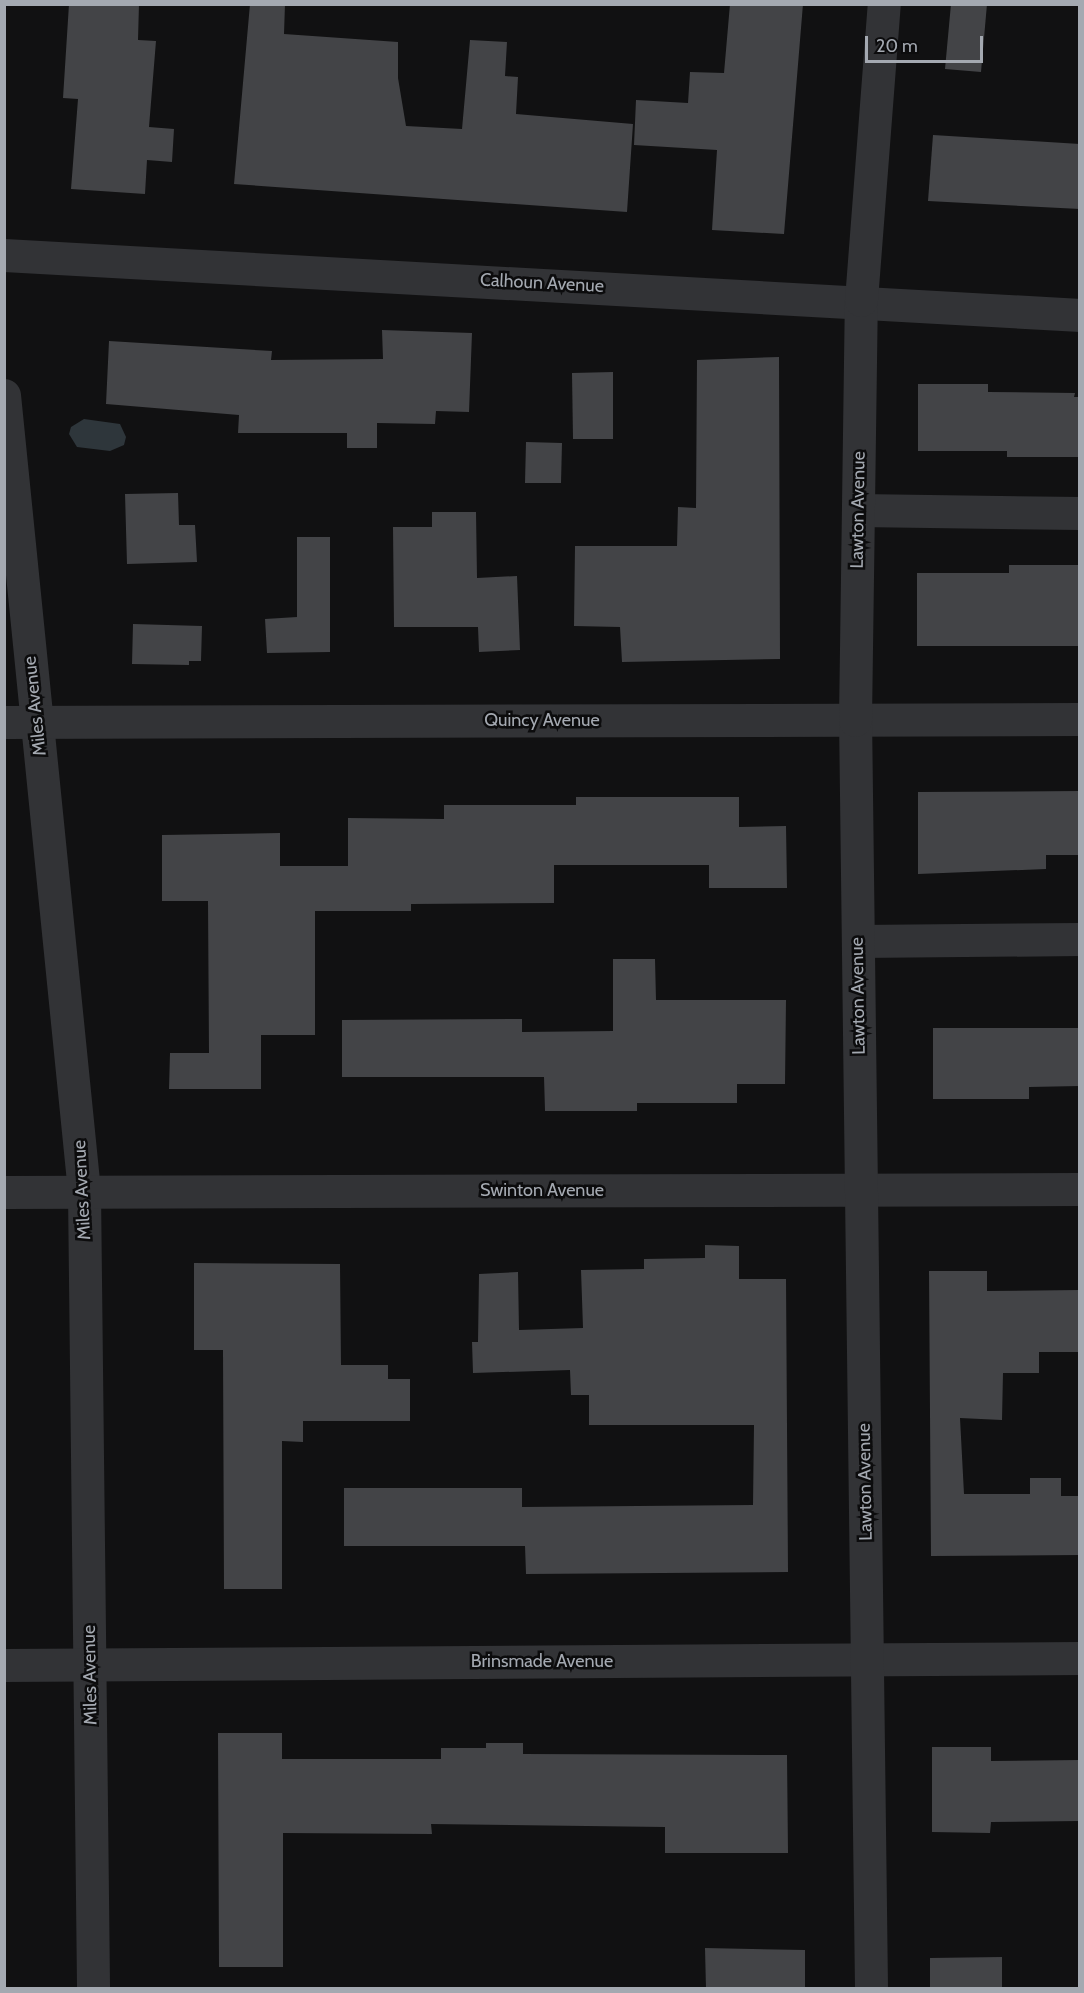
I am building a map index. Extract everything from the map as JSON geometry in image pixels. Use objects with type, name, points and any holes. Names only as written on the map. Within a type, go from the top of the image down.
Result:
[{"type":"street","name":"Lawton Avenue","points":[[871,1989],[855,720],[861,300],[884,4]]},
{"type":"street","name":"Calhoun Avenue","points":[[4,255],[861,300],[1080,315]]},
{"type":"street","name":"Miles Avenue","points":[[4,394],[20,722],[84,1191],[93,1989]]},
{"type":"street","points":[[858,510],[1080,513]]},
{"type":"street","name":"Quincy Avenue","points":[[20,722],[1080,719]]},
{"type":"street","points":[[858,941],[1080,939]]},
{"type":"street","name":"Swinton Avenue","points":[[4,1192],[1080,1189]]},
{"type":"street","name":"Brinsmade Avenue","points":[[4,1665],[1080,1658]]},
{"type":"shaded area","points":[[84,419],[120,424],[126,437],[124,445],[110,451],[77,447],[69,434],[71,427]]},
{"type":"building","points":[[69,4],[139,4],[138,40],[156,41],[149,127],[174,129],[172,162],[147,160],[145,194],[71,189],[78,99],[63,98]]},
{"type":"building","points":[[250,4],[285,4],[284,34],[398,42],[398,78],[406,126],[462,129],[470,40],[507,42],[505,76],[518,77],[516,114],[633,124],[627,212],[234,184]]},
{"type":"building","points":[[730,4],[803,4],[784,234],[712,230],[717,150],[634,145],[636,100],[688,103],[690,72],[724,73]]},
{"type":"building","points":[[951,4],[987,4],[981,72],[945,69]]},
{"type":"building","points":[[933,135],[1080,144],[1080,209],[928,201]]},
{"type":"building","points":[[382,330],[472,333],[469,412],[436,411],[435,424],[377,423],[377,448],[347,448],[347,433],[238,433],[239,415],[106,404],[109,341],[272,351],[271,360],[383,359]]},
{"type":"building","points":[[779,357],[780,659],[622,662],[620,627],[574,626],[575,546],[677,546],[678,507],[696,508],[697,360]]},
{"type":"building","points":[[613,372],[613,439],[573,439],[572,373]]},
{"type":"building","points":[[918,384],[988,384],[988,392],[1075,393],[1074,397],[1080,397],[1080,457],[1007,457],[1007,451],[918,451]]},
{"type":"building","points":[[526,442],[562,443],[561,483],[525,483]]},
{"type":"building","points":[[178,493],[179,525],[195,525],[197,562],[127,564],[125,494]]},
{"type":"building","points":[[432,512],[476,512],[477,578],[517,576],[520,650],[479,652],[478,627],[394,627],[393,527],[432,527]]},
{"type":"building","points":[[297,537],[330,537],[330,652],[267,653],[265,619],[297,617]]},
{"type":"building","points":[[1009,565],[1080,565],[1080,646],[917,646],[917,573],[1009,573]]},
{"type":"building","points":[[133,624],[202,626],[201,661],[189,661],[189,665],[132,664]]},
{"type":"building","points":[[1080,791],[1080,855],[1046,855],[1046,869],[918,874],[918,792]]},
{"type":"building","points":[[576,797],[739,797],[739,827],[786,826],[787,888],[709,888],[709,865],[554,865],[554,903],[411,904],[411,911],[315,911],[315,1035],[261,1035],[261,1089],[169,1089],[170,1053],[209,1053],[208,901],[162,901],[162,835],[280,833],[280,866],[348,866],[348,818],[444,819],[444,805],[576,805]]},
{"type":"building","points":[[613,959],[655,959],[656,1000],[786,1000],[785,1084],[737,1084],[737,1103],[637,1103],[637,1111],[545,1111],[544,1077],[342,1077],[342,1020],[522,1019],[522,1032],[613,1031]]},
{"type":"building","points":[[933,1028],[1080,1028],[1080,1086],[1029,1087],[1029,1099],[933,1099]]},
{"type":"building","points":[[705,1245],[739,1246],[739,1279],[786,1279],[788,1572],[526,1574],[525,1546],[344,1546],[344,1488],[522,1488],[522,1507],[753,1505],[754,1425],[589,1425],[589,1395],[571,1395],[570,1370],[473,1373],[472,1342],[478,1342],[479,1274],[518,1272],[519,1330],[583,1328],[581,1270],[644,1269],[644,1259],[705,1258]]},
{"type":"building","points":[[194,1263],[340,1264],[341,1365],[388,1365],[388,1379],[410,1379],[410,1421],[303,1421],[303,1442],[282,1441],[282,1589],[224,1589],[223,1350],[194,1350]]},
{"type":"building","points":[[929,1271],[987,1271],[987,1291],[1080,1290],[1080,1352],[1039,1352],[1039,1373],[1003,1373],[1002,1420],[960,1418],[964,1494],[1030,1494],[1030,1478],[1061,1478],[1061,1496],[1080,1496],[1080,1555],[931,1556]]},
{"type":"building","points":[[218,1733],[282,1733],[282,1759],[441,1759],[441,1748],[486,1748],[486,1743],[523,1743],[523,1754],[787,1755],[788,1853],[665,1853],[665,1827],[431,1824],[432,1834],[283,1833],[283,1967],[219,1967]]},
{"type":"building","points":[[932,1747],[991,1747],[991,1761],[1080,1760],[1080,1821],[991,1822],[990,1833],[932,1832]]},
{"type":"building","points":[[705,1948],[805,1950],[805,1989],[706,1989]]},
{"type":"building","points":[[1002,1957],[1002,1989],[930,1989],[930,1958]]}]
